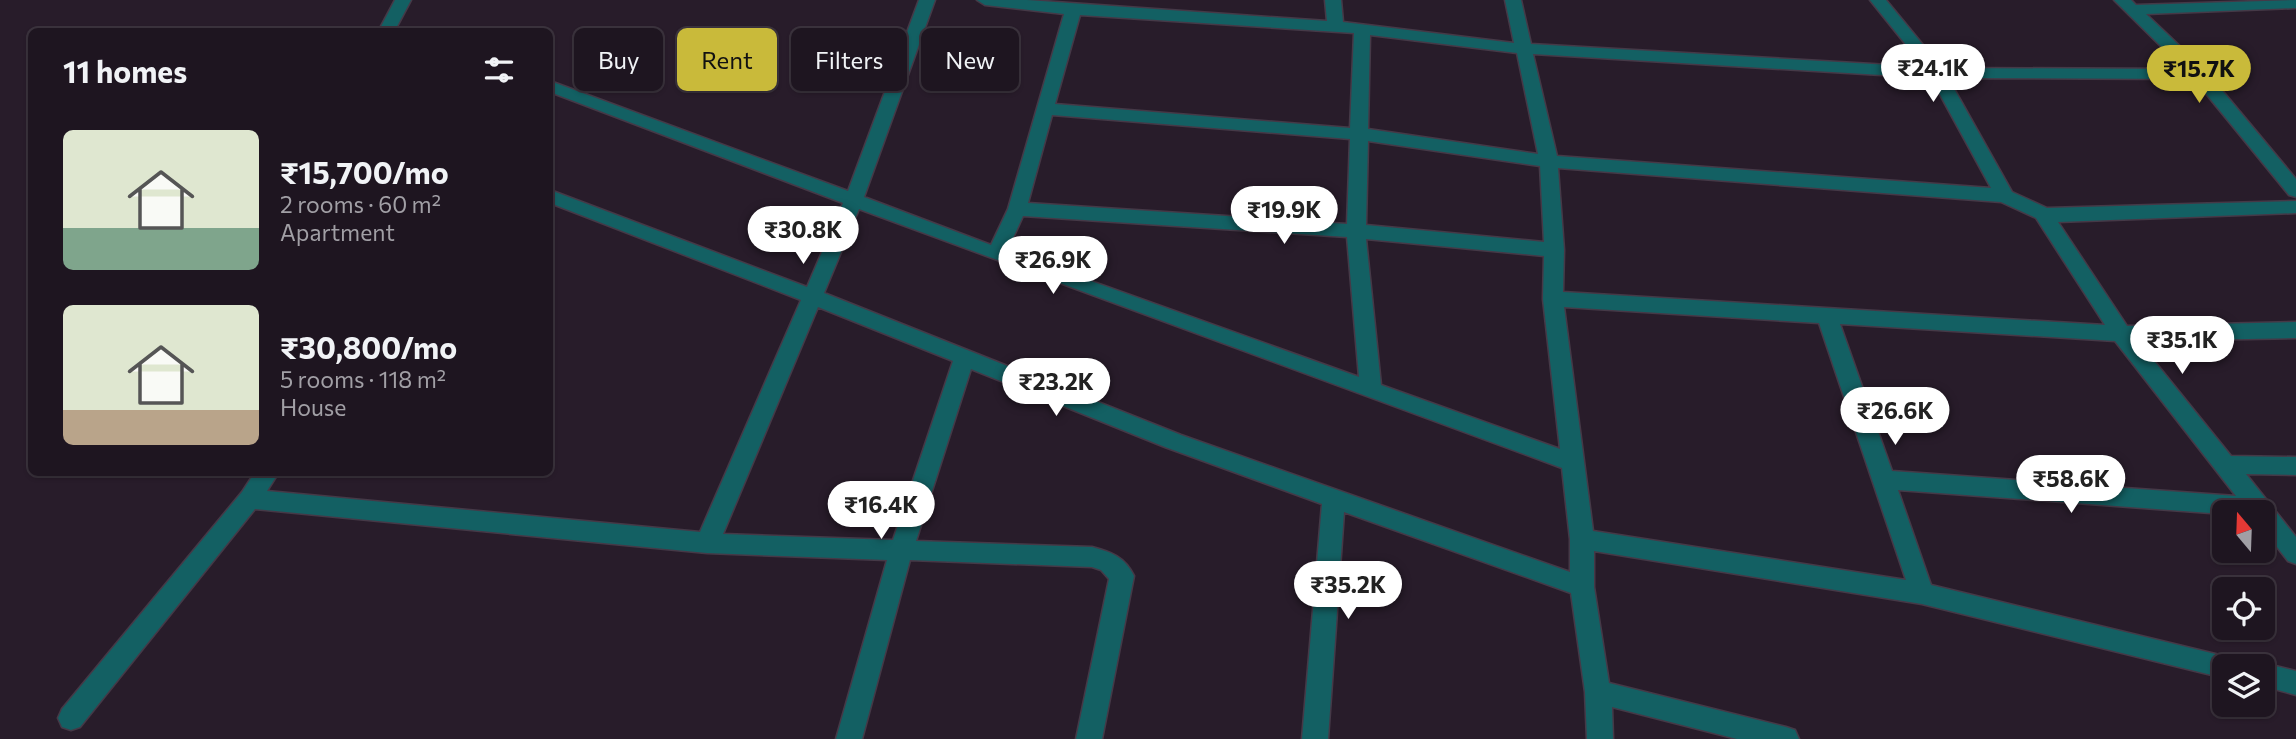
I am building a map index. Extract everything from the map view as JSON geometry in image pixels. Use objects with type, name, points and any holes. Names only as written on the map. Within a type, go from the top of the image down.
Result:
[{"type":"street","points":[[388,28],[402,0]]},
{"type":"street","points":[[706,543],[854,200],[927,0]]},
{"type":"street","points":[[985,0],[1039,3],[1073,10],[1184,8],[1524,49],[1937,73],[2199,74]]},
{"type":"street","points":[[1333,0],[1335,26]]},
{"type":"street","points":[[1513,0],[1549,160],[1554,250],[1553,299],[1582,539],[1582,587],[1598,692],[1600,739]]},
{"type":"street","points":[[1878,0],[1937,73],[2005,196]]},
{"type":"street","points":[[2128,5],[2296,3]]},
{"type":"street","points":[[2128,5],[2199,74],[2296,191]]},
{"type":"street","points":[[996,254],[1017,209],[1073,10]]},
{"type":"street","points":[[1362,29],[1361,134],[1356,231],[1371,388]]},
{"type":"street","points":[[553,87],[996,254],[1573,463]]},
{"type":"street","points":[[1044,109],[1361,134],[1549,160],[2005,196],[2043,215],[2296,207]]},
{"type":"street","points":[[553,197],[811,296],[1173,441],[1582,587]]},
{"type":"street","points":[[1017,209],[1356,231],[1554,250]]},
{"type":"street","points":[[2043,215],[2121,334],[2255,500]]},
{"type":"street","points":[[1553,299],[2121,334],[2296,330]]},
{"type":"street","points":[[1827,316],[1922,593]]},
{"type":"street","points":[[849,739],[901,550],[964,358]]},
{"type":"street","points":[[2226,465],[2296,466]]},
{"type":"street","points":[[71,718],[250,499],[265,476]]},
{"type":"street","points":[[1884,480],[2212,503]]},
{"type":"street","points":[[250,499],[706,543],[1093,557],[1109,562],[1122,576],[1089,739]]},
{"type":"street","points":[[1315,739],[1334,499]]},
{"type":"street","points":[[2275,526],[2296,554]]},
{"type":"street","points":[[1582,539],[1922,593],[2212,663]]},
{"type":"street","points":[[2275,678],[2296,683]]},
{"type":"street","points":[[1598,692],[1786,739]]}]
